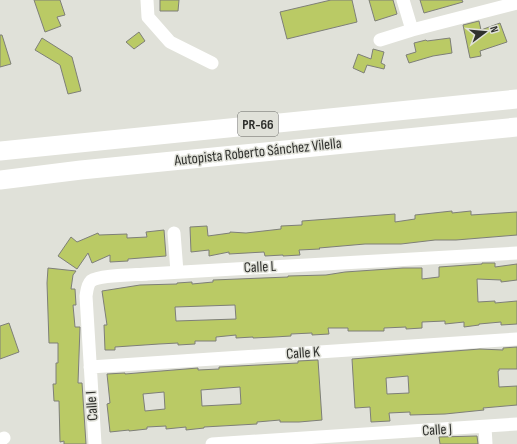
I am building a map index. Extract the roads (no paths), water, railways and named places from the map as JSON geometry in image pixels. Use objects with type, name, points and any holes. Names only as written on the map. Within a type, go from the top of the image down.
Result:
[{"type":"highway","name":"Autopista Roberto Sánchez Vilella","points":[[0,151],[517,99]]},
{"type":"highway","name":"Autopista Roberto Sánchez Vilella","points":[[0,180],[81,170],[517,127]]},
{"type":"street","points":[[147,0],[148,17],[170,42],[212,63]]},
{"type":"street","points":[[403,0],[412,30]]},
{"type":"street","points":[[380,40],[486,5],[517,3]]},
{"type":"street","points":[[174,234],[177,272]]},
{"type":"street","name":"Calle L","points":[[90,367],[86,296],[91,281],[103,277],[517,253]]},
{"type":"street","name":"Calle K","points":[[90,367],[517,339]]},
{"type":"street","name":"Calle I","points":[[90,367],[95,444]]},
{"type":"street","name":"Calle J","points":[[212,444],[517,424]]},
{"type":"street","points":[[485,427],[486,444]]}]
